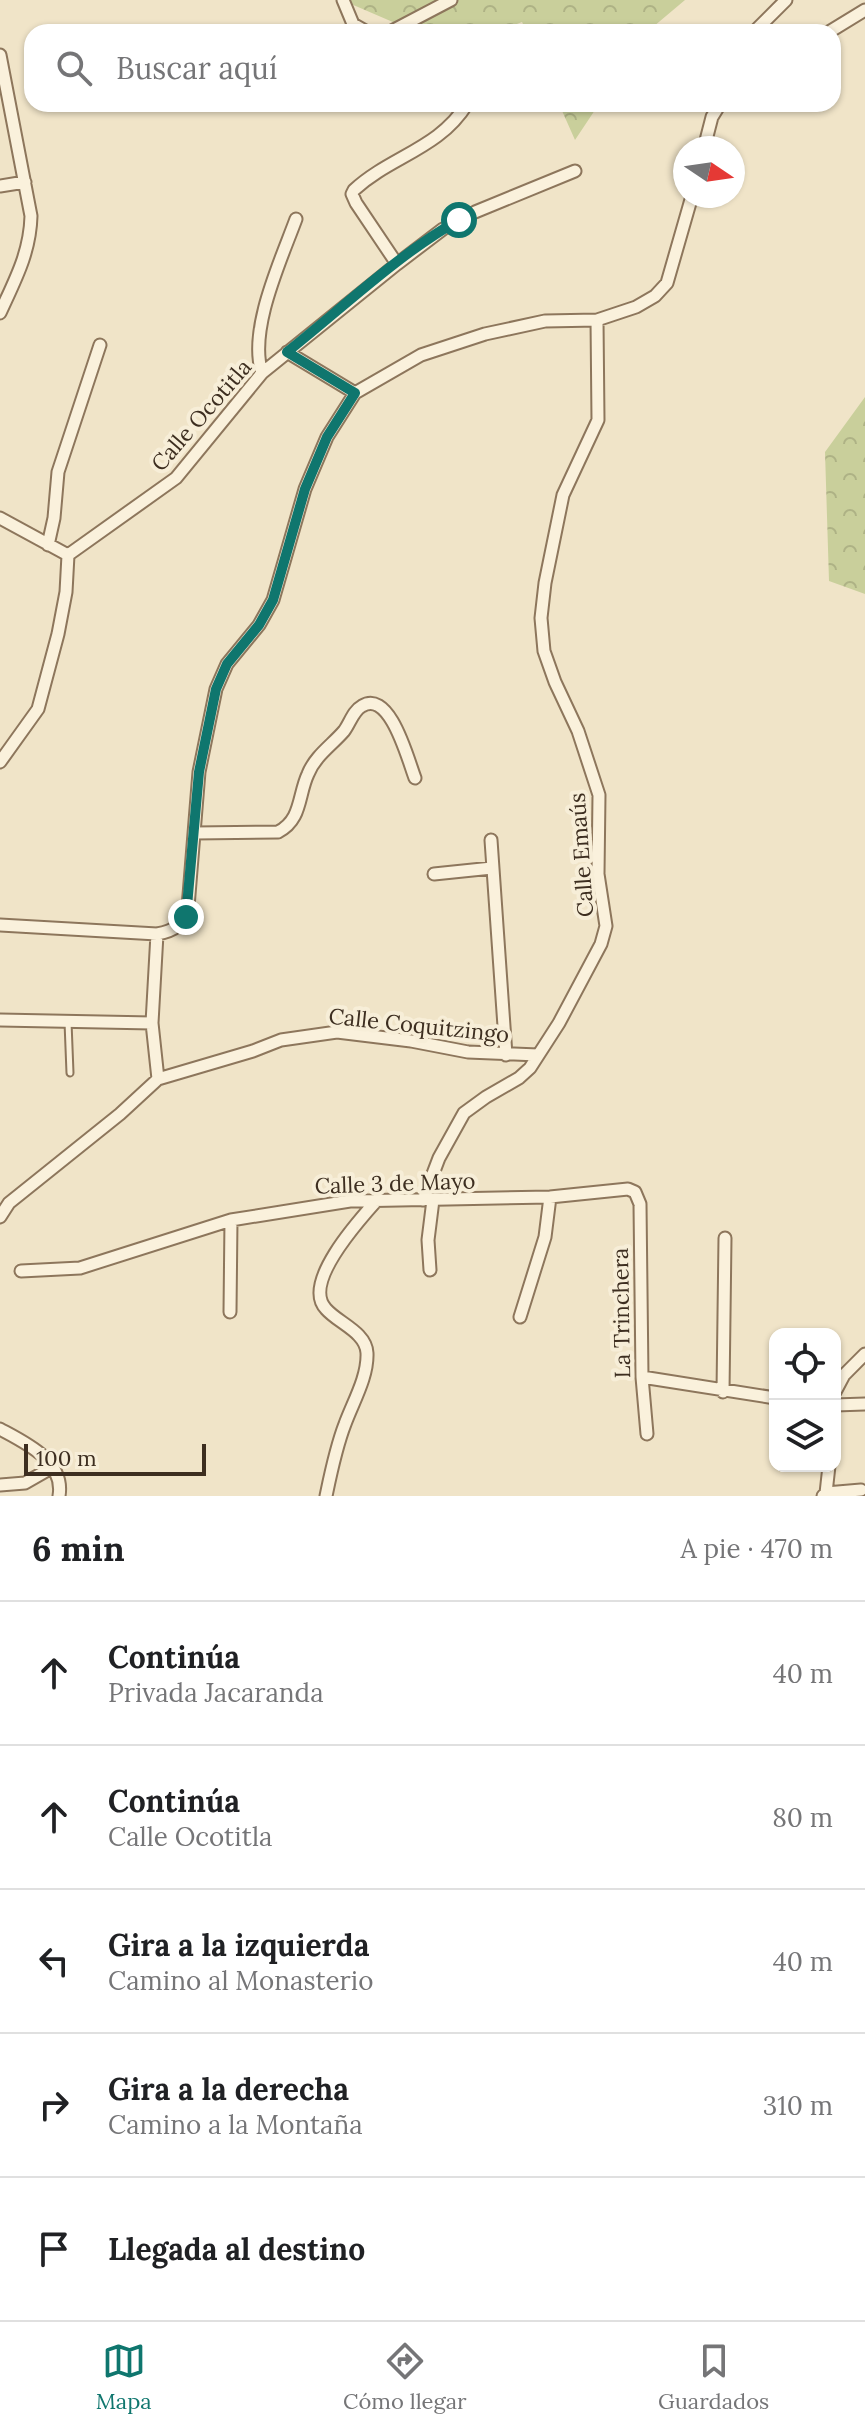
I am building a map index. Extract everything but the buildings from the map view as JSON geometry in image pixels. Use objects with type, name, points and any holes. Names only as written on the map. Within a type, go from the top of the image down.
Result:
[{"type":"street","points":[[343,0],[353,24]]},
{"type":"street","points":[[405,24],[451,0]]},
{"type":"street","points":[[762,24],[786,0]]},
{"type":"street","points":[[841,25],[865,10]]},
{"type":"street","points":[[0,55],[31,216],[30,240],[0,313]]},
{"type":"street","points":[[397,264],[352,194],[379,171],[435,140],[461,112]]},
{"type":"street","points":[[707,136],[715,112]]},
{"type":"street","name":"Calle Ocotitla","points":[[68,555],[176,478],[262,373],[443,229],[475,212],[575,171]]},
{"type":"street","points":[[0,186],[25,182]]},
{"type":"street","points":[[0,925],[157,934],[179,926],[186,917],[199,772],[216,689],[227,664],[259,625],[273,600],[305,489],[327,437],[355,393],[421,355],[485,334],[545,321],[597,320],[646,301],[667,283],[689,208]]},
{"type":"street","points":[[262,373],[258,360],[259,333],[296,219]]},
{"type":"street","name":"Calle Emaús","points":[[430,1270],[428,1200],[439,1158],[464,1113],[519,1078],[538,1055],[559,1023],[601,944],[606,926],[598,874],[596,836],[599,795],[578,731],[544,651],[541,618],[563,495],[598,420],[597,320]]},
{"type":"street","points":[[48,545],[58,472],[100,345]]},
{"type":"street","points":[[287,352],[355,393]]},
{"type":"street","points":[[0,518],[68,555],[66,592],[58,634],[38,709],[0,762]]},
{"type":"street","points":[[195,833],[278,832],[287,828],[298,809],[313,764],[345,730],[360,707],[369,703],[383,707],[390,716],[415,778]]},
{"type":"street","points":[[491,840],[506,1055]]},
{"type":"street","points":[[434,874],[492,868]]},
{"type":"street","points":[[0,1217],[9,1203],[120,1114],[158,1079],[152,1023],[157,934]]},
{"type":"street","points":[[0,1020],[152,1023]]},
{"type":"street","name":"Calle Coquitzingo","points":[[158,1079],[281,1040],[337,1032],[468,1052],[538,1055]]},
{"type":"street","name":"Calle 3 de Mayo","points":[[21,1271],[45,1272],[100,1264],[231,1220],[350,1201],[550,1197],[622,1188],[635,1192]]},
{"type":"street","name":"La Trinchera","points":[[635,1192],[640,1204],[642,1377],[647,1434]]},
{"type":"street","points":[[520,1317],[542,1249],[550,1197]]},
{"type":"street","points":[[326,1496],[343,1428],[366,1370],[367,1353],[357,1334],[326,1309],[321,1302],[320,1291],[341,1241],[378,1199]]},
{"type":"street","points":[[350,1201],[356,1223]]},
{"type":"street","points":[[230,1312],[231,1220]]},
{"type":"street","points":[[723,1392],[725,1238]]},
{"type":"street","points":[[841,1381],[865,1354]]},
{"type":"street","points":[[642,1377],[769,1397]]},
{"type":"street","points":[[841,1405],[865,1404]]},
{"type":"street","points":[[0,1429],[46,1457],[59,1478],[59,1496]]},
{"type":"street","points":[[0,1485],[25,1483],[53,1467]]},
{"type":"street","points":[[828,1472],[824,1494],[861,1490]]},
{"type":"lane","points":[[68,1021],[70,1073]]},
{"type":"green space","points":[[351,0],[685,0],[656,24],[397,24],[351,4]]},
{"type":"green space","points":[[563,112],[594,112],[575,140]]},
{"type":"green space","points":[[865,397],[865,594],[829,581],[825,452]]},
{"type":"route","points":[[186,917],[199,772],[216,689],[227,664],[259,625],[273,600],[305,489],[327,437],[355,393],[287,352],[397,264],[459,220]]}]
